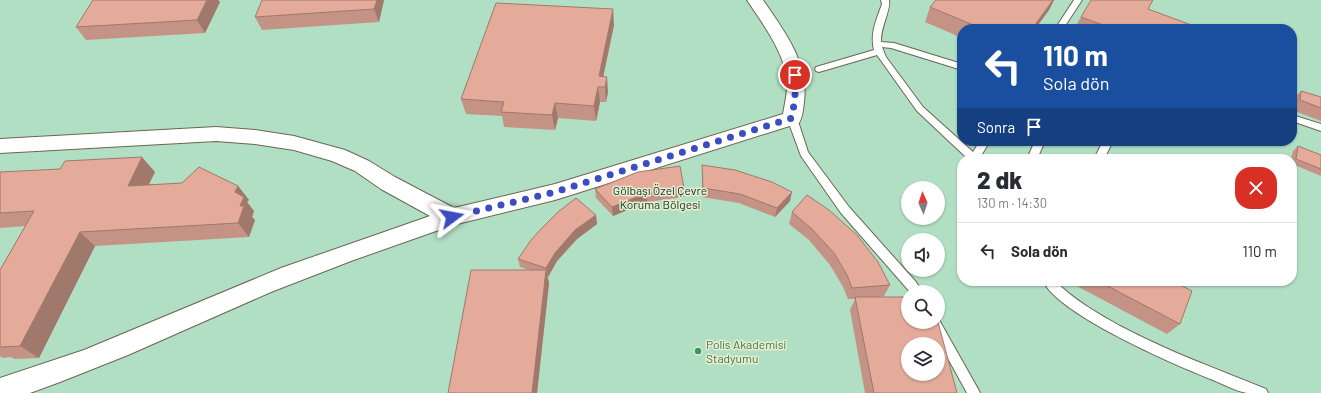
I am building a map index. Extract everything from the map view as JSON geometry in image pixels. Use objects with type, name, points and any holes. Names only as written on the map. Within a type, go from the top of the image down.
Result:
[{"type":"street","points":[[8,388],[37,380],[74,366],[291,274],[452,217],[555,192],[792,118],[795,97],[795,75],[784,48],[755,0]]},
{"type":"street","points":[[0,146],[216,134],[255,136],[294,143],[338,155],[362,166],[388,183],[452,217]]},
{"type":"street","points":[[8,388],[42,393]]},
{"type":"lane","points":[[886,0],[876,35],[877,48],[920,109],[957,143]]},
{"type":"lane","points":[[1061,24],[1078,0]]},
{"type":"lane","points":[[820,69],[877,48],[891,45],[957,65]]},
{"type":"lane","points":[[792,118],[804,153],[845,210],[912,285]]},
{"type":"lane","points":[[1297,120],[1321,128]]},
{"type":"lane","points":[[961,146],[970,154]]},
{"type":"lane","points":[[1053,286],[1061,295],[1087,313],[1132,338],[1204,371],[1262,393]]},
{"type":"lane","points":[[938,329],[974,393]]},
{"type":"green space","name":"Gölbaşı Özel Çevre Koruma Bölgesi","points":[[0,0],[1321,0],[1321,393],[0,393]]},
{"type":"building","points":[[93,0],[207,0],[197,20],[76,27]]},
{"type":"building","points":[[262,0],[377,0],[374,9],[255,17]]},
{"type":"building","points":[[936,0],[1053,0],[1036,24],[971,24],[930,7]]},
{"type":"building","points":[[1091,0],[1153,0],[1148,9],[1189,24],[1100,24],[1081,17]]},
{"type":"building","points":[[496,3],[613,9],[599,76],[607,77],[605,87],[598,87],[594,106],[555,103],[552,115],[501,112],[504,102],[461,99]]},
{"type":"building","points":[[1301,91],[1321,97],[1321,108],[1300,100]]},
{"type":"building","points":[[1298,146],[1321,155],[1321,169],[1297,159]]},
{"type":"building","points":[[142,157],[128,186],[182,183],[199,167],[238,186],[235,192],[244,197],[240,206],[244,206],[238,223],[80,232],[20,346],[0,347],[0,270],[34,211],[0,213],[0,172],[60,169],[65,161]]},
{"type":"building","points":[[702,165],[735,170],[772,182],[792,192],[777,208],[740,194],[703,188]]},
{"type":"building","points":[[680,166],[684,188],[647,193],[612,207],[595,189],[638,172]]},
{"type":"building","points":[[807,195],[829,210],[857,235],[878,262],[890,285],[852,288],[847,275],[834,253],[812,229],[792,212]]},
{"type":"building","points":[[576,198],[596,215],[575,230],[555,253],[546,268],[518,259],[531,240],[542,228],[558,212]]},
{"type":"building","points":[[471,270],[546,270],[532,393],[448,393]]},
{"type":"building","points":[[1108,286],[1182,286],[1192,291],[1180,324]]},
{"type":"building","points":[[855,297],[901,297],[901,329],[940,329],[942,337],[901,337],[901,381],[945,381],[945,348],[957,393],[874,393]]},
{"type":"place","name":"Polis Akademisi Stadyumu","points":[[698,351]]},
{"type":"route","points":[[452,217],[555,192],[652,163],[792,118],[795,97],[795,75]]}]
